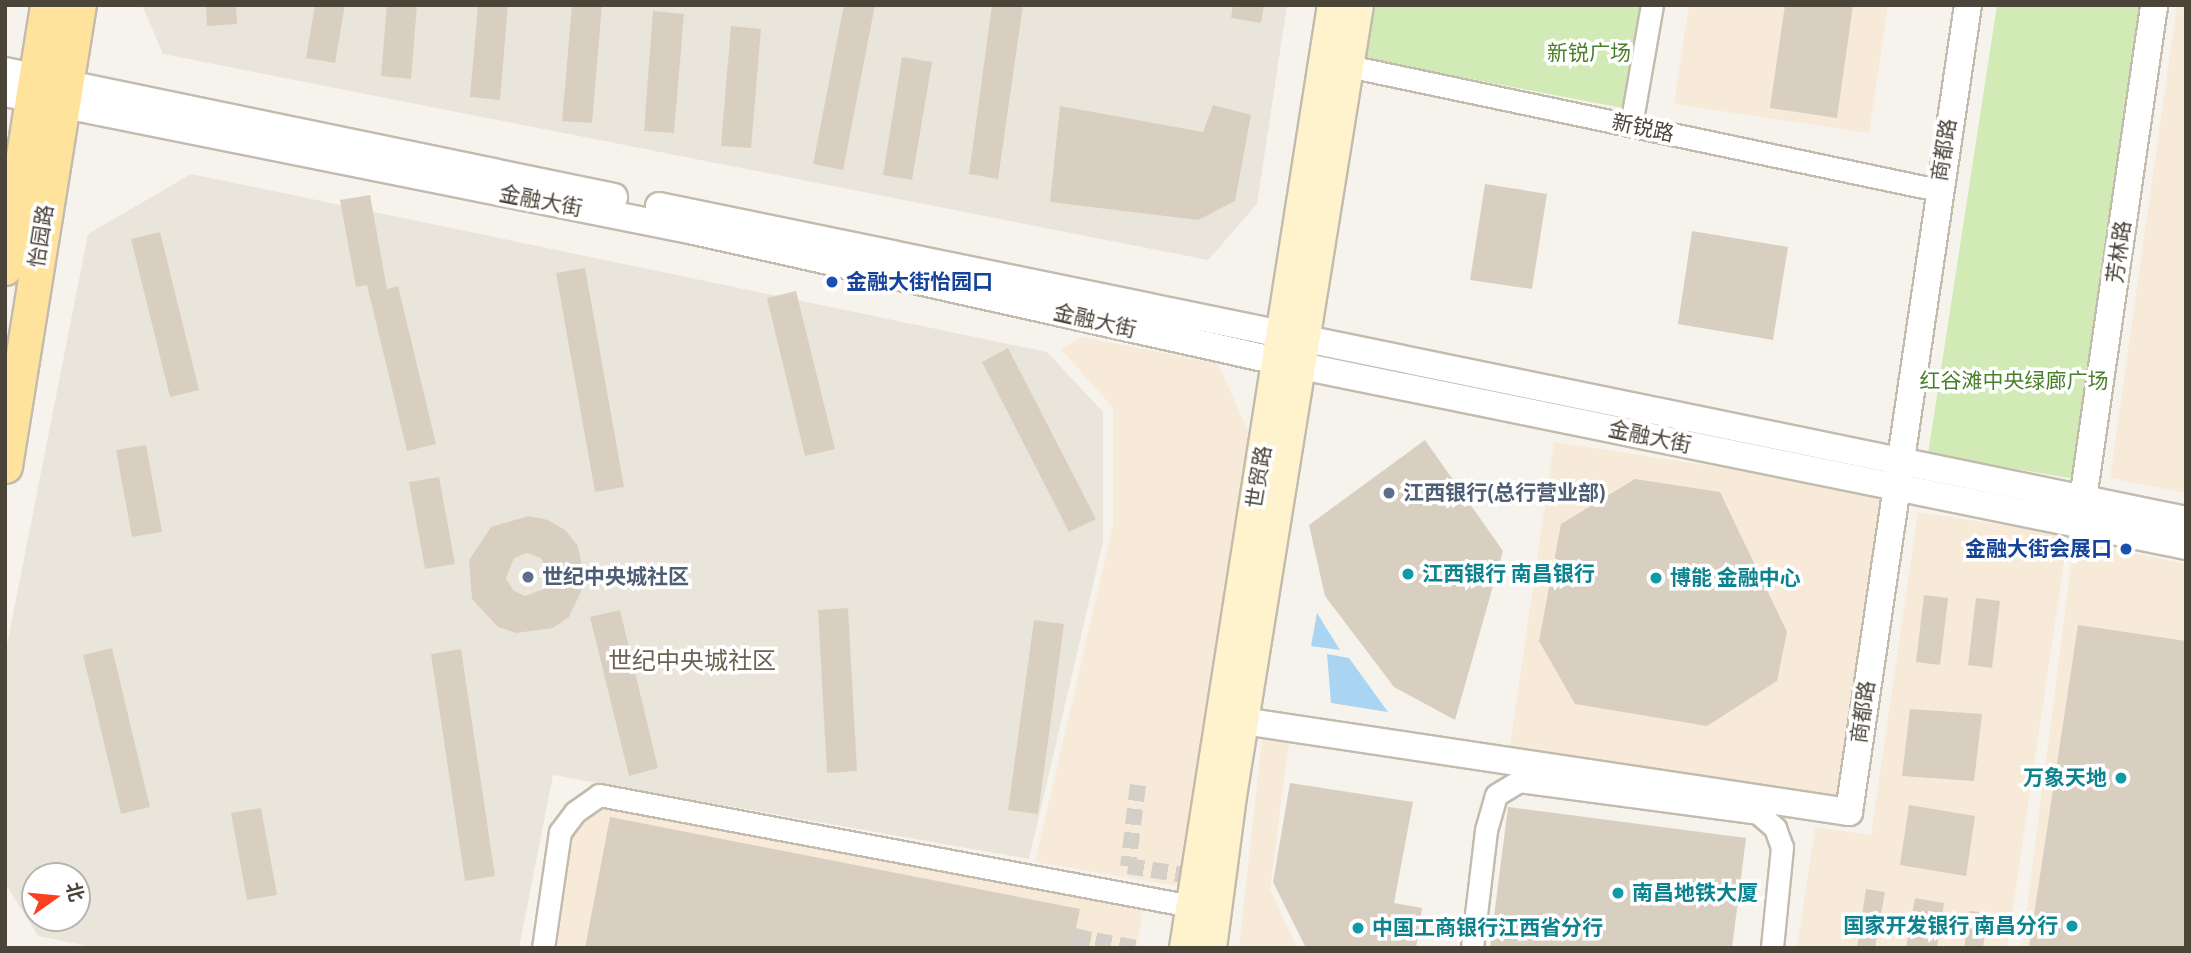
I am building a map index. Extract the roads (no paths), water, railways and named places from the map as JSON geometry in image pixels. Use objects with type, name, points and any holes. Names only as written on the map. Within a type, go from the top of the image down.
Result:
[{"type":"main road","name":"怡园路","points":[[5,268],[47,5]]},
{"type":"main road","name":"怡园路","points":[[5,466],[34,88],[79,5]]},
{"type":"main road","name":"世贸路","points":[[1294,334],[1333,5]]},
{"type":"main road","name":"世贸路","points":[[1185,948],[1294,334],[1358,5]]},
{"type":"main road","name":"世贸路","points":[[1211,948],[1289,363]]},
{"type":"street","points":[[1631,125],[1652,5]]},
{"type":"street","name":"商都路","points":[[1243,721],[1849,812],[1938,190],[1968,5]]},
{"type":"street","name":"芳林路","points":[[2083,499],[2154,5]]},
{"type":"street","name":"新锐路","points":[[1348,66],[1938,190]]},
{"type":"street","name":"金融大街","points":[[34,88],[1294,334],[1897,474],[2186,546]]},
{"type":"street","name":"金融大街","points":[[34,88],[1289,363],[1897,474],[2083,499],[2186,520]]},
{"type":"street","points":[[1472,948],[1486,830],[1496,795],[1519,781],[1758,813],[1775,828],[1782,847],[1772,948]]},
{"type":"street","points":[[543,948],[560,832],[575,812],[599,795],[1191,906]]},
{"type":"water","points":[[1317,613],[1340,650],[1311,646]]},
{"type":"water","points":[[1327,654],[1349,658],[1388,712],[1331,703]]},
{"type":"tunnel","points":[[1138,785],[1128,866],[1203,878]]},
{"type":"tunnel","points":[[1072,936],[1136,948]]},
{"type":"place","name":"金融大街怡园口","points":[[832,282]]},
{"type":"place","name":"江西银行(总行营业部)","points":[[1389,493]]},
{"type":"place","name":"金融大街会展口","points":[[2126,549]]},
{"type":"place","name":"江西银行 南昌银行","points":[[1408,574]]},
{"type":"place","name":"世纪中央城社区","points":[[528,577]]},
{"type":"place","name":"博能 金融中心","points":[[1656,578]]},
{"type":"place","name":"万象天地","points":[[2121,778]]},
{"type":"place","name":"南昌地铁大厦","points":[[1618,893]]},
{"type":"place","name":"国家开发银行 南昌分行","points":[[2072,926]]},
{"type":"place","name":"中国工商银行江西省分行","points":[[1358,928]]},
{"type":"district","name":"世纪中央城社区","points":[[692,661]]},
{"type":"park label","name":"新锐广场","points":[[1589,53]]},
{"type":"park label","name":"红谷滩中央绿廊广场","points":[[2014,381]]}]
